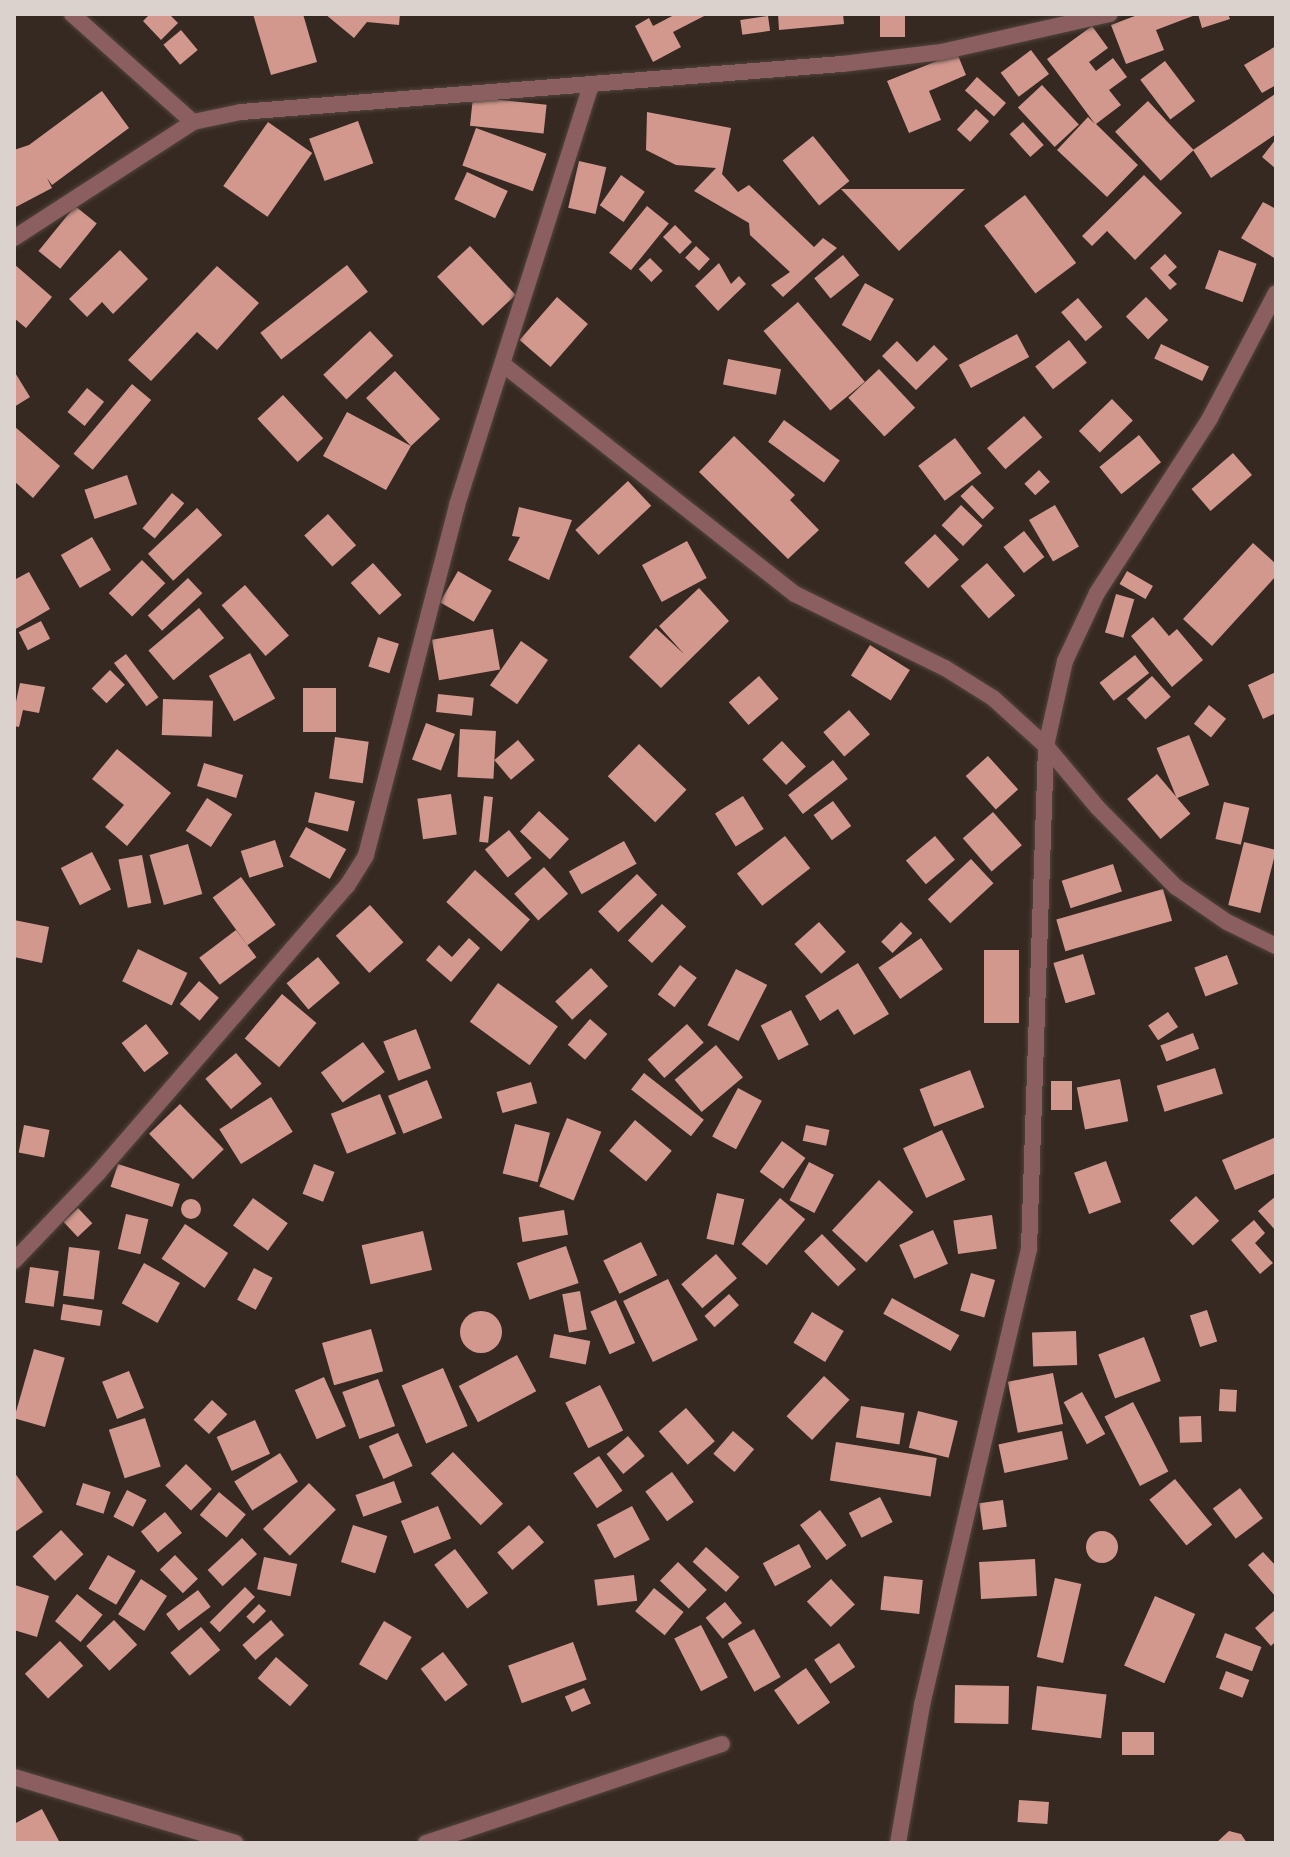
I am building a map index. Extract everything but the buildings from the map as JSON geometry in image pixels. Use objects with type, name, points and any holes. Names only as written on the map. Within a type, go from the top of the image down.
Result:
[{"type":"street","points":[[72,14],[193,122]]},
{"type":"street","points":[[14,238],[193,122],[320,101],[590,87],[941,52],[1110,14]]},
{"type":"street","points":[[14,1261],[171,1089],[347,886],[366,855],[457,505],[505,366],[590,87]]},
{"type":"street","points":[[898,1843],[922,1705],[1029,1249],[1046,746],[1065,661],[1097,593],[1210,418],[1276,293]]},
{"type":"street","points":[[505,366],[769,576],[945,668],[993,698],[1046,746],[1176,887],[1227,922],[1276,946]]},
{"type":"street","points":[[426,1843],[722,1744]]},
{"type":"street","points":[[14,1777],[235,1843]]}]
